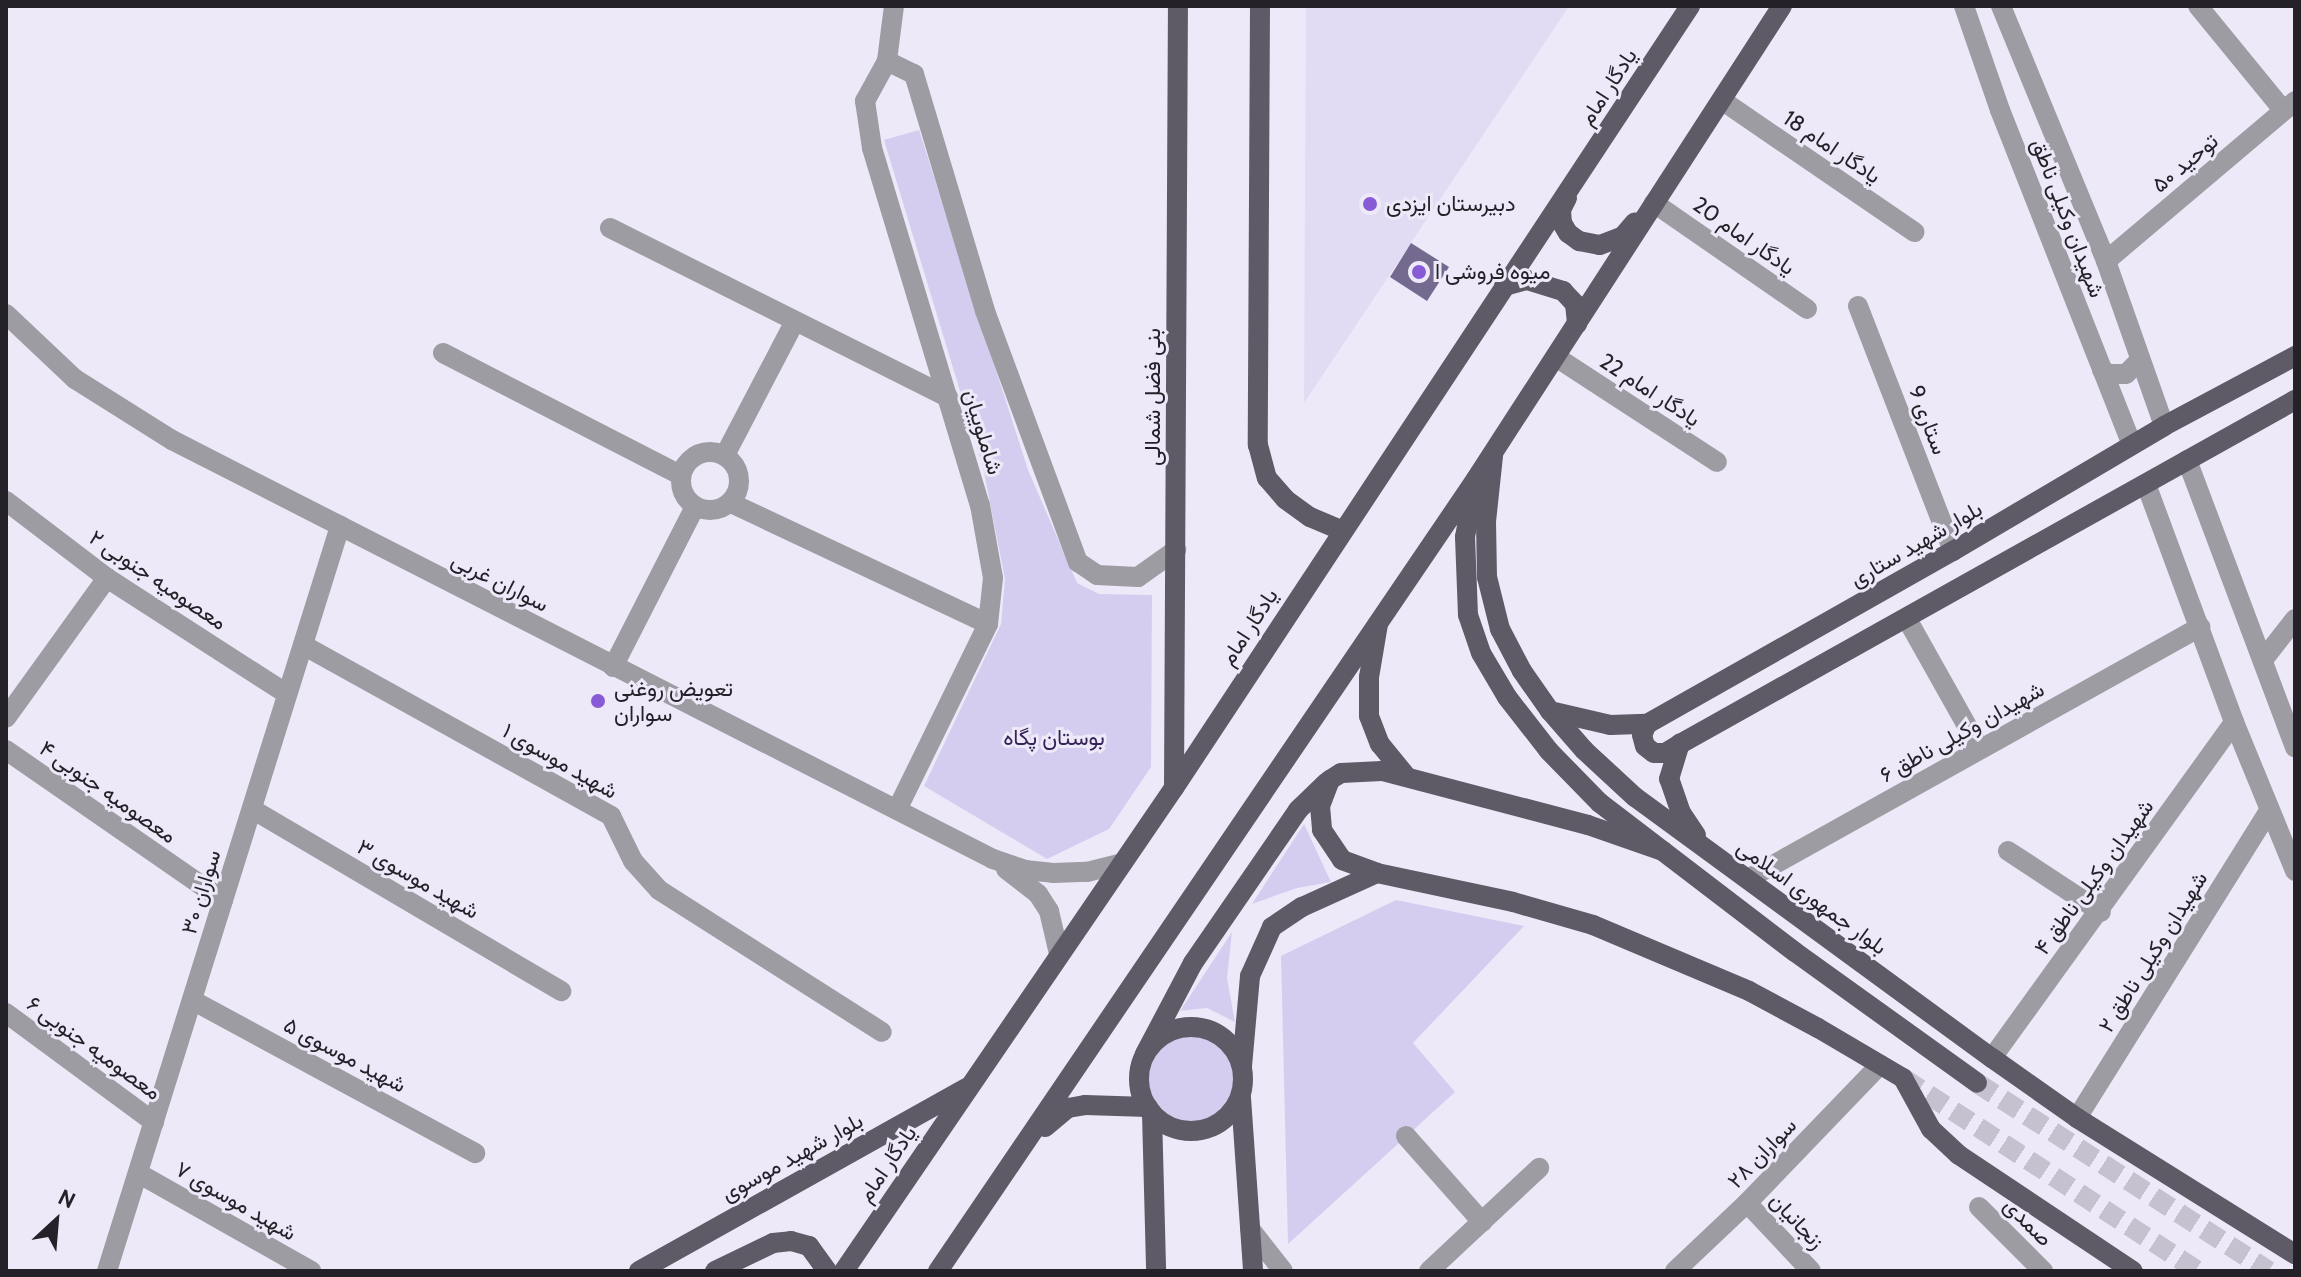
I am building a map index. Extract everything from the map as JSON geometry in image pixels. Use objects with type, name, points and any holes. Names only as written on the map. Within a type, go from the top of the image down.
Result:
[{"type":"main road","name":"بنی فضل شمالی","points":[[1174,788],[1178,6]]},
{"type":"main road","points":[[1260,6],[1258,445],[1267,478],[1285,499],[1310,517],[1341,530]]},
{"type":"main road","name":"یادگار امام","points":[[844,1271],[1174,788],[1341,530],[1690,6]]},
{"type":"main road","points":[[938,1271],[1379,617],[1476,479],[1782,6]]},
{"type":"main road","points":[[1575,180],[1561,210],[1562,223],[1568,233],[1590,245],[1623,236],[1654,203]]},
{"type":"main road","points":[[1504,286],[1527,280],[1547,283],[1563,291],[1575,304],[1577,324]]},
{"type":"main road","name":"بلوار شهید ستاری","points":[[1550,711],[1610,725],[1647,724],[1953,551],[2164,426],[2295,356]]},
{"type":"main road","points":[[1647,724],[1642,735],[1645,746],[1654,753],[1665,753],[2295,400]]},
{"type":"main road","name":"بلوار جمهوری اسلامی","points":[[1494,449],[1486,521],[1487,577],[1500,629],[1522,671],[1550,711],[1584,750],[1635,797],[1992,1058],[2077,1118],[2295,1254]]},
{"type":"main road","points":[[1476,479],[1465,537],[1464,574],[1468,615],[1481,653],[1507,697],[1549,751],[1600,803],[1795,952],[1977,1083]]},
{"type":"main road","points":[[1379,617],[1369,677],[1369,716],[1380,744],[1406,776]]},
{"type":"main road","points":[[1680,744],[1669,779],[1681,813],[1705,848]]},
{"type":"main road","points":[[1156,1271],[1150,1110],[1139,1085],[1145,1054],[1193,963],[1315,790],[1352,770],[1382,771],[1588,825],[1663,851]]},
{"type":"main road","points":[[1330,780],[1320,806],[1322,830],[1342,860],[1377,873],[1513,902],[1593,925],[1749,991],[1903,1078],[1931,1129],[1959,1155],[2133,1271]]},
{"type":"main road","points":[[1253,1271],[1241,1098],[1250,976],[1272,927],[1302,907],[1377,873]]},
{"type":"main road","points":[[1145,1054],[1157,1040],[1172,1031],[1189,1027],[1206,1029],[1222,1037],[1235,1050],[1242,1066]]},
{"type":"main road","name":"بلوار شهید موسوی","points":[[639,1271],[969,1086]]},
{"type":"main road","points":[[1027,1142],[1068,1108],[1085,1105],[1150,1110],[1182,1131],[1201,1131],[1225,1119],[1241,1098]]},
{"type":"main road","points":[[715,1271],[773,1243],[791,1241],[809,1246],[827,1271]]},
{"type":"street","name":"شاملوییان","points":[[894,6],[887,61],[865,101],[872,148],[980,505],[993,578],[988,624],[897,810]]},
{"type":"street","name":"شهیدان وکیلی ناطق","points":[[1964,6],[2000,110],[2132,445]]},
{"type":"street","name":"شهیدان وکیلی ناطق","points":[[2001,6],[2106,261],[2164,426]]},
{"type":"street","points":[[2198,6],[2289,106]]},
{"type":"street","name":"شاملوییان","points":[[887,61],[914,74],[985,311],[1078,562],[1097,575],[1138,577],[1176,550]]},
{"type":"street","name":"یادگار امام 18","points":[[1723,101],[1914,232]]},
{"type":"street","name":"توحید ۵۰","points":[[2106,261],[2289,106]]},
{"type":"street","name":"یادگار امام 20","points":[[1654,203],[1807,309]]},
{"type":"street","points":[[610,228],[948,397]]},
{"type":"street","name":"ستاری 9","points":[[1858,306],[1953,551]]},
{"type":"street","name":"سواران غربی","points":[[6,314],[75,379],[172,440],[993,859]]},
{"type":"street","points":[[725,455],[795,321]]},
{"type":"street","points":[[443,353],[680,475]]},
{"type":"street","name":"یادگار امام 22","points":[[1556,357],[1717,462]]},
{"type":"street","points":[[2102,370],[2117,376],[2126,374],[2140,360]]},
{"type":"street","points":[[707,451],[725,455],[738,469],[740,487],[731,503],[714,511],[695,507],[683,494],[680,475],[689,459],[707,451]]},
{"type":"street","points":[[2187,460],[2295,747]]},
{"type":"street","points":[[2146,484],[2234,722],[2295,871]]},
{"type":"street","name":"معصومیه جنوبی ۲","points":[[6,501],[107,578],[287,694]]},
{"type":"street","points":[[731,503],[988,624]]},
{"type":"street","points":[[613,667],[695,507]]},
{"type":"street","name":"سواران ۳۰","points":[[107,1271],[340,526]]},
{"type":"street","points":[[6,718],[107,578]]},
{"type":"street","points":[[1907,619],[1980,749]]},
{"type":"street","points":[[2263,660],[2295,619]]},
{"type":"street","name":"شهیدان وکیلی ناطق ۶","points":[[1748,879],[2200,627]]},
{"type":"street","name":"شهید موسوی ۱","points":[[303,645],[611,816],[633,861],[659,890],[882,1032]]},
{"type":"street","name":"شهیدان وکیلی ناطق ۴","points":[[1992,1058],[2101,912],[2234,722]]},
{"type":"street","name":"معصومیه جنوبی ۴","points":[[6,750],[223,900]]},
{"type":"street","name":"شهید موسوی ۳","points":[[252,809],[561,991]]},
{"type":"street","name":"شهیدان وکیلی ناطق ٢","points":[[2077,1118],[2269,811]]},
{"type":"street","points":[[2008,851],[2101,912]]},
{"type":"street","points":[[993,859],[1025,870],[1053,873],[1087,872],[1122,863]]},
{"type":"street","points":[[993,859],[1044,903],[1049,911],[1059,954]]},
{"type":"street","name":"شهید موسوی ۵","points":[[192,1000],[475,1153]]},
{"type":"street","name":"معصومیه جنوبی ۶","points":[[6,1013],[154,1122]]},
{"type":"street","name":"سواران ۲۸","points":[[1675,1271],[1747,1203],[1880,1065]]},
{"type":"street","points":[[1406,1136],[1482,1222]]},
{"type":"street","points":[[1429,1271],[1539,1168]]},
{"type":"street","name":"شهید موسوی ۷","points":[[138,1173],[311,1271]]},
{"type":"street","name":"زنجانیان","points":[[1747,1203],[1801,1268]]},
{"type":"street","name":"صمدی","points":[[1979,1207],[2043,1271]]},
{"type":"street","points":[[1250,1229],[1283,1271]]},
{"type":"shaded area","name":"دبیرستان ایزدی","points":[[1306,6],[1569,6],[1304,403]]},
{"type":"green space","name":"بوستان پگاه","points":[[919,130],[1028,470],[1077,583],[1099,594],[1152,595],[1151,767],[1109,829],[1047,859],[924,786],[1001,624],[1005,579],[983,467],[884,140]]},
{"type":"green space","points":[[1304,824],[1331,882],[1297,888],[1252,904]]},
{"type":"green space","points":[[1396,900],[1524,926],[1413,1043],[1455,1092],[1288,1244],[1281,956]]},
{"type":"green space","points":[[1232,932],[1227,978],[1235,1022],[1207,1008],[1180,1011]]},
{"type":"green space","points":[[1192,1036],[1216,1043],[1228,1055],[1235,1079],[1228,1103],[1216,1115],[1192,1122],[1168,1115],[1156,1103],[1149,1079],[1156,1055],[1168,1043]]},
{"type":"building","name":"میوه فروشی ا","points":[[1411,243],[1449,267],[1427,301],[1390,277]]},
{"type":"tunnel","points":[[1903,1078],[2198,1271]]},
{"type":"tunnel","points":[[1977,1083],[2269,1271]]},
{"type":"place","name":"دبیرستان ایزدی","points":[[1370,204]]},
{"type":"place","name":"میوه فروشی ا","points":[[1419,272]]},
{"type":"place","name":"تعویض روغنی سواران","points":[[598,701]]}]
